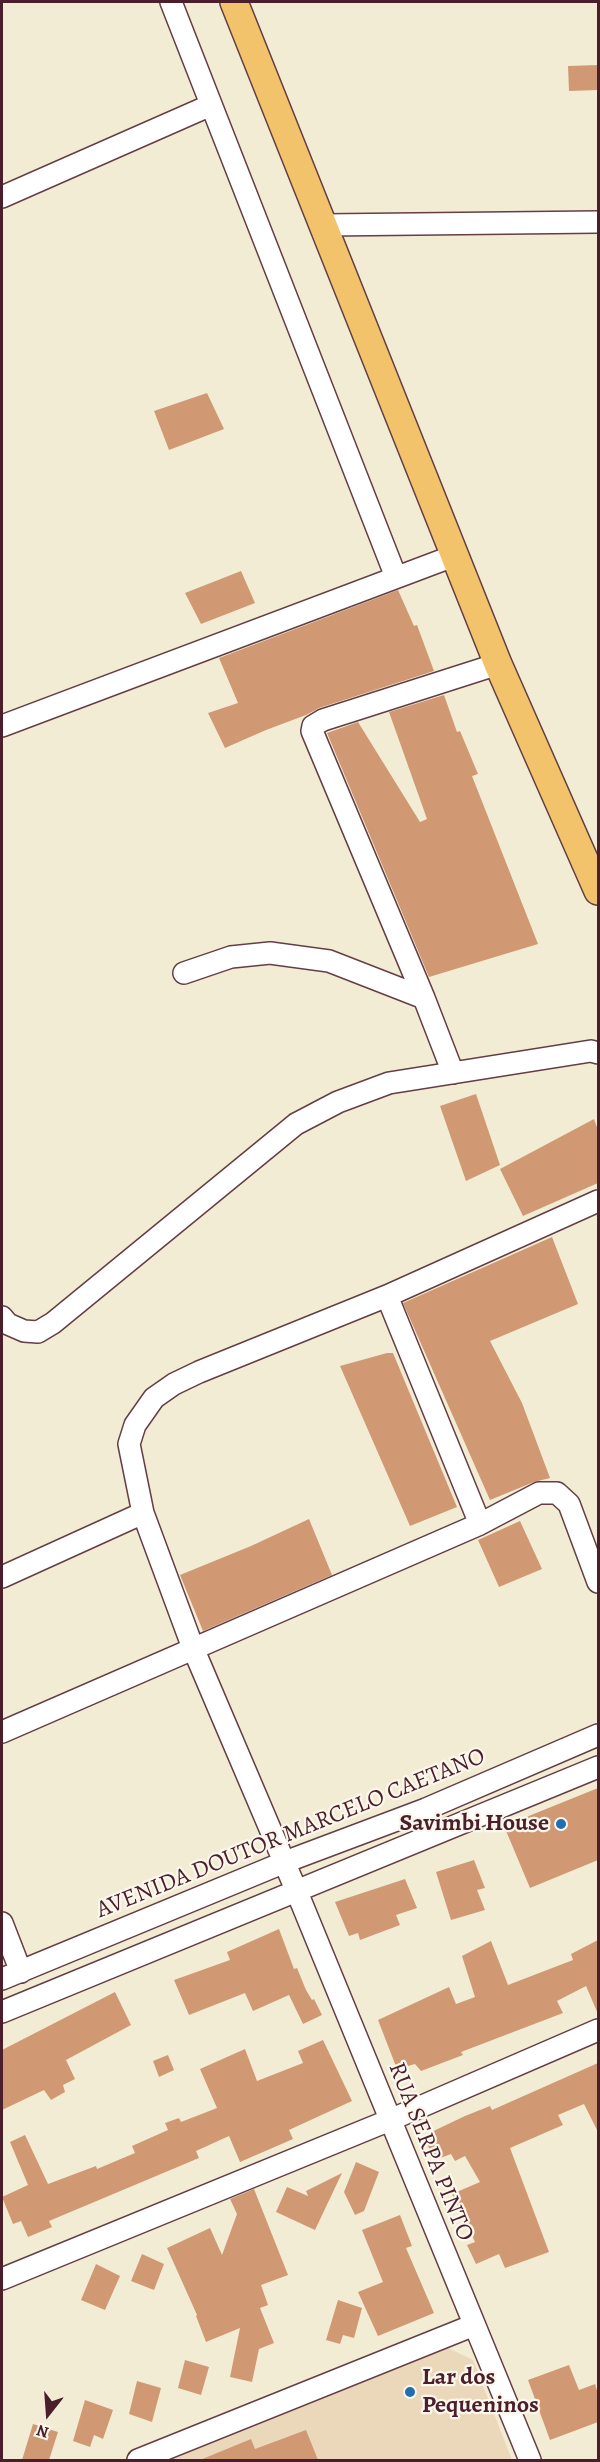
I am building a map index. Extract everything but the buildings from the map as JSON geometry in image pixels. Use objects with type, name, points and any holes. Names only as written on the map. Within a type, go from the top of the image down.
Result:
[{"type":"main road","points":[[234,2],[325,225],[498,664],[598,891]]},
{"type":"street","points":[[171,2],[396,577]]},
{"type":"street","points":[[2,197],[211,105]]},
{"type":"street","points":[[325,225],[598,222]]},
{"type":"street","points":[[2,726],[456,555]]},
{"type":"street","points":[[453,1073],[312,730],[313,726],[323,720],[498,664]]},
{"type":"street","points":[[184,973],[231,957],[270,953],[329,961],[424,998]]},
{"type":"street","points":[[2,1317],[8,1324],[24,1331],[38,1332],[53,1323],[296,1124],[338,1102],[388,1083],[591,1051],[598,1053]]},
{"type":"street","name":"RUA SERPA PINTO","points":[[530,2460],[285,1862],[193,1648],[143,1513],[129,1444],[135,1425],[154,1398],[174,1384],[387,1296],[598,1201]]},
{"type":"street","points":[[387,1296],[480,1524]]},
{"type":"street","points":[[2,1732],[480,1524],[539,1493],[557,1493],[569,1504],[598,1582]]},
{"type":"street","points":[[2,1577],[143,1513]]},
{"type":"street","name":"AVENIDA DOUTOR MARCELO CAETANO","points":[[2,1980],[285,1862],[426,1809],[598,1735]]},
{"type":"street","points":[[2,2012],[598,1767]]},
{"type":"street","points":[[2,1923],[21,1972]]},
{"type":"street","points":[[2,2279],[390,2120],[598,2030]]},
{"type":"street","points":[[138,2460],[474,2325]]},
{"type":"shaded area","name":"Lar dos Pequeninos","points":[[446,2347],[473,2360],[512,2460],[164,2460]]},
{"type":"place","name":"Savimbi House","points":[[561,1824]]},
{"type":"place","name":"Lar dos Pequeninos","points":[[410,2392]]}]
